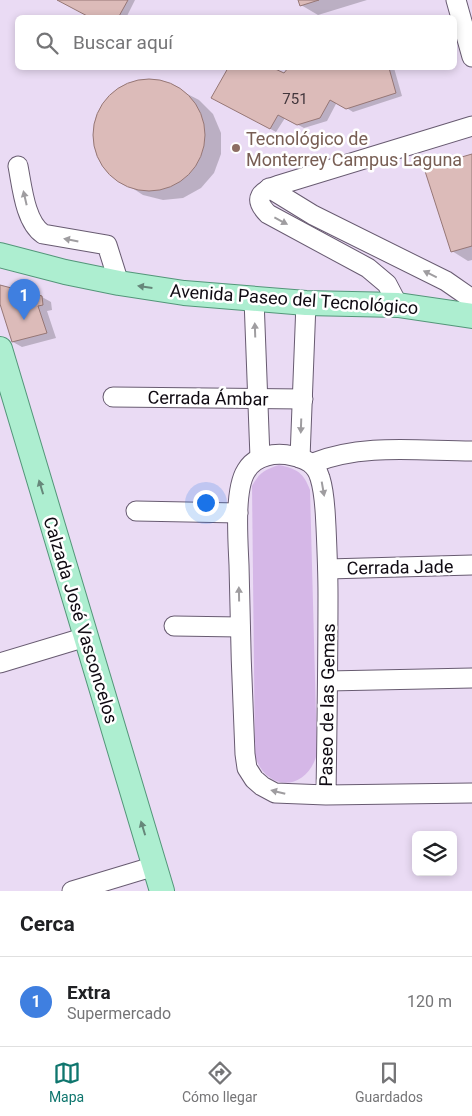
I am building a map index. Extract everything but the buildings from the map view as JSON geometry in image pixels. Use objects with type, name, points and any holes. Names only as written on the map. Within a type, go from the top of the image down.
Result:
[{"type":"main road","name":"Avenida Paseo del Tecnológico","points":[[0,255],[65,272],[119,283],[184,292],[306,303],[398,305],[472,316]]},
{"type":"main road","name":"Calzada José Vasconcelos","points":[[0,349],[162,891]]},
{"type":"street","points":[[456,0],[472,57]]},
{"type":"street","points":[[398,305],[387,284],[376,274],[268,214],[259,202],[260,196],[269,188],[472,126]]},
{"type":"street","points":[[18,166],[30,218],[36,230],[43,234],[107,245],[119,283]]},
{"type":"street","points":[[269,188],[312,214],[446,281],[472,299]]},
{"type":"street","points":[[376,274],[389,254]]},
{"type":"street","points":[[254,299],[260,458],[276,454],[307,460],[364,451],[472,451]]},
{"type":"street","name":"Paseo de las Gemas","points":[[260,458],[252,463],[245,472],[241,485],[238,513],[244,754],[254,779],[275,793],[326,795],[328,568],[324,489],[320,475],[307,460],[302,399],[306,303]]},
{"type":"street","name":"Cerrada Ámbar","points":[[114,397],[302,399]]},
{"type":"street","points":[[136,511],[238,513]]},
{"type":"street","name":"Cerrada Jade","points":[[328,568],[472,565]]},
{"type":"street","points":[[174,626],[240,627]]},
{"type":"street","points":[[0,663],[86,637]]},
{"type":"street","points":[[328,681],[472,678]]},
{"type":"street","points":[[326,795],[472,793]]},
{"type":"street","points":[[72,891],[154,866]]},
{"type":"shaded area","points":[[279,465],[299,472],[310,490],[317,754],[312,766],[305,775],[296,781],[287,783],[277,781],[268,776],[261,768],[255,756],[252,486],[263,472]]},
{"type":"place","name":"Tecnológico de Monterrey Campus Laguna","points":[[236,148]]},
{"type":"place","name":"Extra","points":[[24,320]]}]
